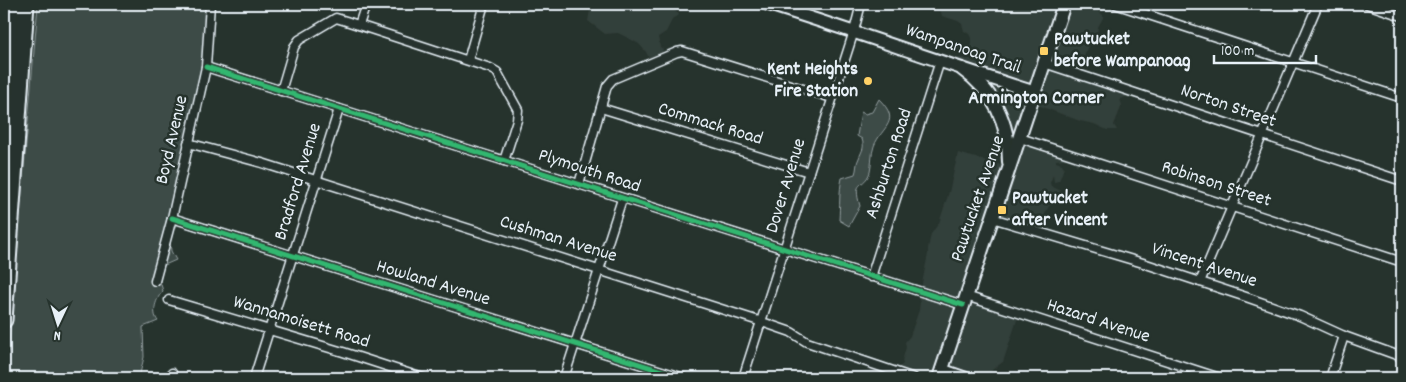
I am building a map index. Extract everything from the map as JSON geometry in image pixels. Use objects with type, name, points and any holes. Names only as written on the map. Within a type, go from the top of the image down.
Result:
[{"type":"highway","points":[[4,133],[12,4]]},
{"type":"highway","points":[[4,320],[25,23],[28,4]]},
{"type":"main road","name":"Wampanoag Trail","points":[[772,4],[1034,92]]},
{"type":"main road","name":"Pawtucket Avenue","points":[[941,374],[1064,4]]},
{"type":"main road","points":[[962,69],[985,90],[1001,114],[1007,136],[1009,170]]},
{"type":"main road","points":[[941,374],[965,378]]},
{"type":"street","name":"Boyd Avenue","points":[[154,280],[172,218],[206,67],[210,4]]},
{"type":"street","points":[[359,25],[366,4]]},
{"type":"street","points":[[468,60],[484,4]]},
{"type":"street","name":"Dover Avenue","points":[[743,378],[785,250],[861,4]]},
{"type":"street","points":[[1115,4],[1402,98]]},
{"type":"street","points":[[1200,282],[1318,4]]},
{"type":"street","points":[[1367,4],[1402,16]]},
{"type":"street","points":[[281,91],[294,47],[299,40],[336,18],[359,25],[468,60],[497,72],[518,110],[517,120],[504,161]]},
{"type":"street","points":[[579,184],[607,86],[613,79],[682,51],[832,98]]},
{"type":"street","name":"Ashburton Road","points":[[871,276],[940,61]]},
{"type":"street","name":"Norton Street","points":[[1044,63],[1402,181]]},
{"type":"street","name":"Plymouth Road","points":[[206,67],[785,250],[964,301]]},
{"type":"street","name":"Commack Road","points":[[601,108],[809,172]]},
{"type":"street","name":"Bradford Avenue","points":[[254,378],[339,109]]},
{"type":"street","name":"Robinson Street","points":[[1020,138],[1402,262]]},
{"type":"street","name":"Cushman Avenue","points":[[188,142],[316,180],[762,322],[791,332],[807,342],[914,378]]},
{"type":"street","points":[[564,378],[622,199]]},
{"type":"street","name":"Howland Avenue","points":[[172,218],[684,378]]},
{"type":"street","name":"Vincent Avenue","points":[[992,218],[1143,263],[1300,316],[1344,336],[1402,354]]},
{"type":"street","name":"Wannamoisett Road","points":[[169,300],[423,378]]},
{"type":"street","name":"Hazard Avenue","points":[[964,301],[1220,378]]},
{"type":"street","points":[[1330,378],[1344,336]]},
{"type":"shaded area","points":[[38,4],[211,4],[208,65],[170,240],[171,251],[176,260],[160,267],[158,275],[163,291],[155,306],[155,314],[158,321],[143,327],[144,357],[139,378],[6,378]]},
{"type":"shaded area","points":[[591,4],[676,4],[675,11],[679,14],[673,18],[666,32],[658,37],[660,47],[663,49],[662,53],[649,58],[639,44],[618,33],[605,34],[588,21]]},
{"type":"shaded area","points":[[936,4],[1116,4],[1115,10],[1105,8],[1098,11],[1103,15],[1103,18],[1098,27],[1097,34],[1087,48],[1079,74],[1135,93],[1135,99],[1127,97],[1120,99],[1122,105],[1114,125],[1117,130],[1107,130],[1032,103],[1021,138],[1076,156],[1078,165],[1067,159],[1056,160],[1064,168],[1059,181],[1054,182],[1053,175],[1050,183],[1051,186],[1067,193],[1068,200],[1049,206],[1045,214],[1045,230],[992,219],[967,296],[1019,314],[1003,362],[992,370],[987,378],[912,378],[889,370],[888,365],[899,367],[903,364],[905,342],[910,336],[919,310],[920,302],[916,294],[913,293],[921,288],[931,234],[939,223],[949,192],[958,153],[1008,167],[1001,112],[956,66],[955,58],[963,58],[967,55],[971,38],[964,31],[962,24],[942,16],[941,12],[935,8]]},
{"type":"shaded area","points":[[879,99],[886,107],[890,119],[874,146],[870,172],[857,192],[860,206],[849,226],[839,220],[842,178],[855,174],[857,162],[863,149],[862,139],[857,136],[861,112],[865,114],[872,112]]},
{"type":"cycle path","points":[[206,67],[963,305]]},
{"type":"cycle path","points":[[172,218],[684,378]]},
{"type":"place","name":"Pawtucket before Wampanoag","points":[[1044,51]]},
{"type":"place","name":"Kent Heights Fire Station","points":[[868,81]]},
{"type":"place","name":"Pawtucket after Vincent","points":[[1002,210]]},
{"type":"district","name":"Armington Corner","points":[[1036,99]]}]
